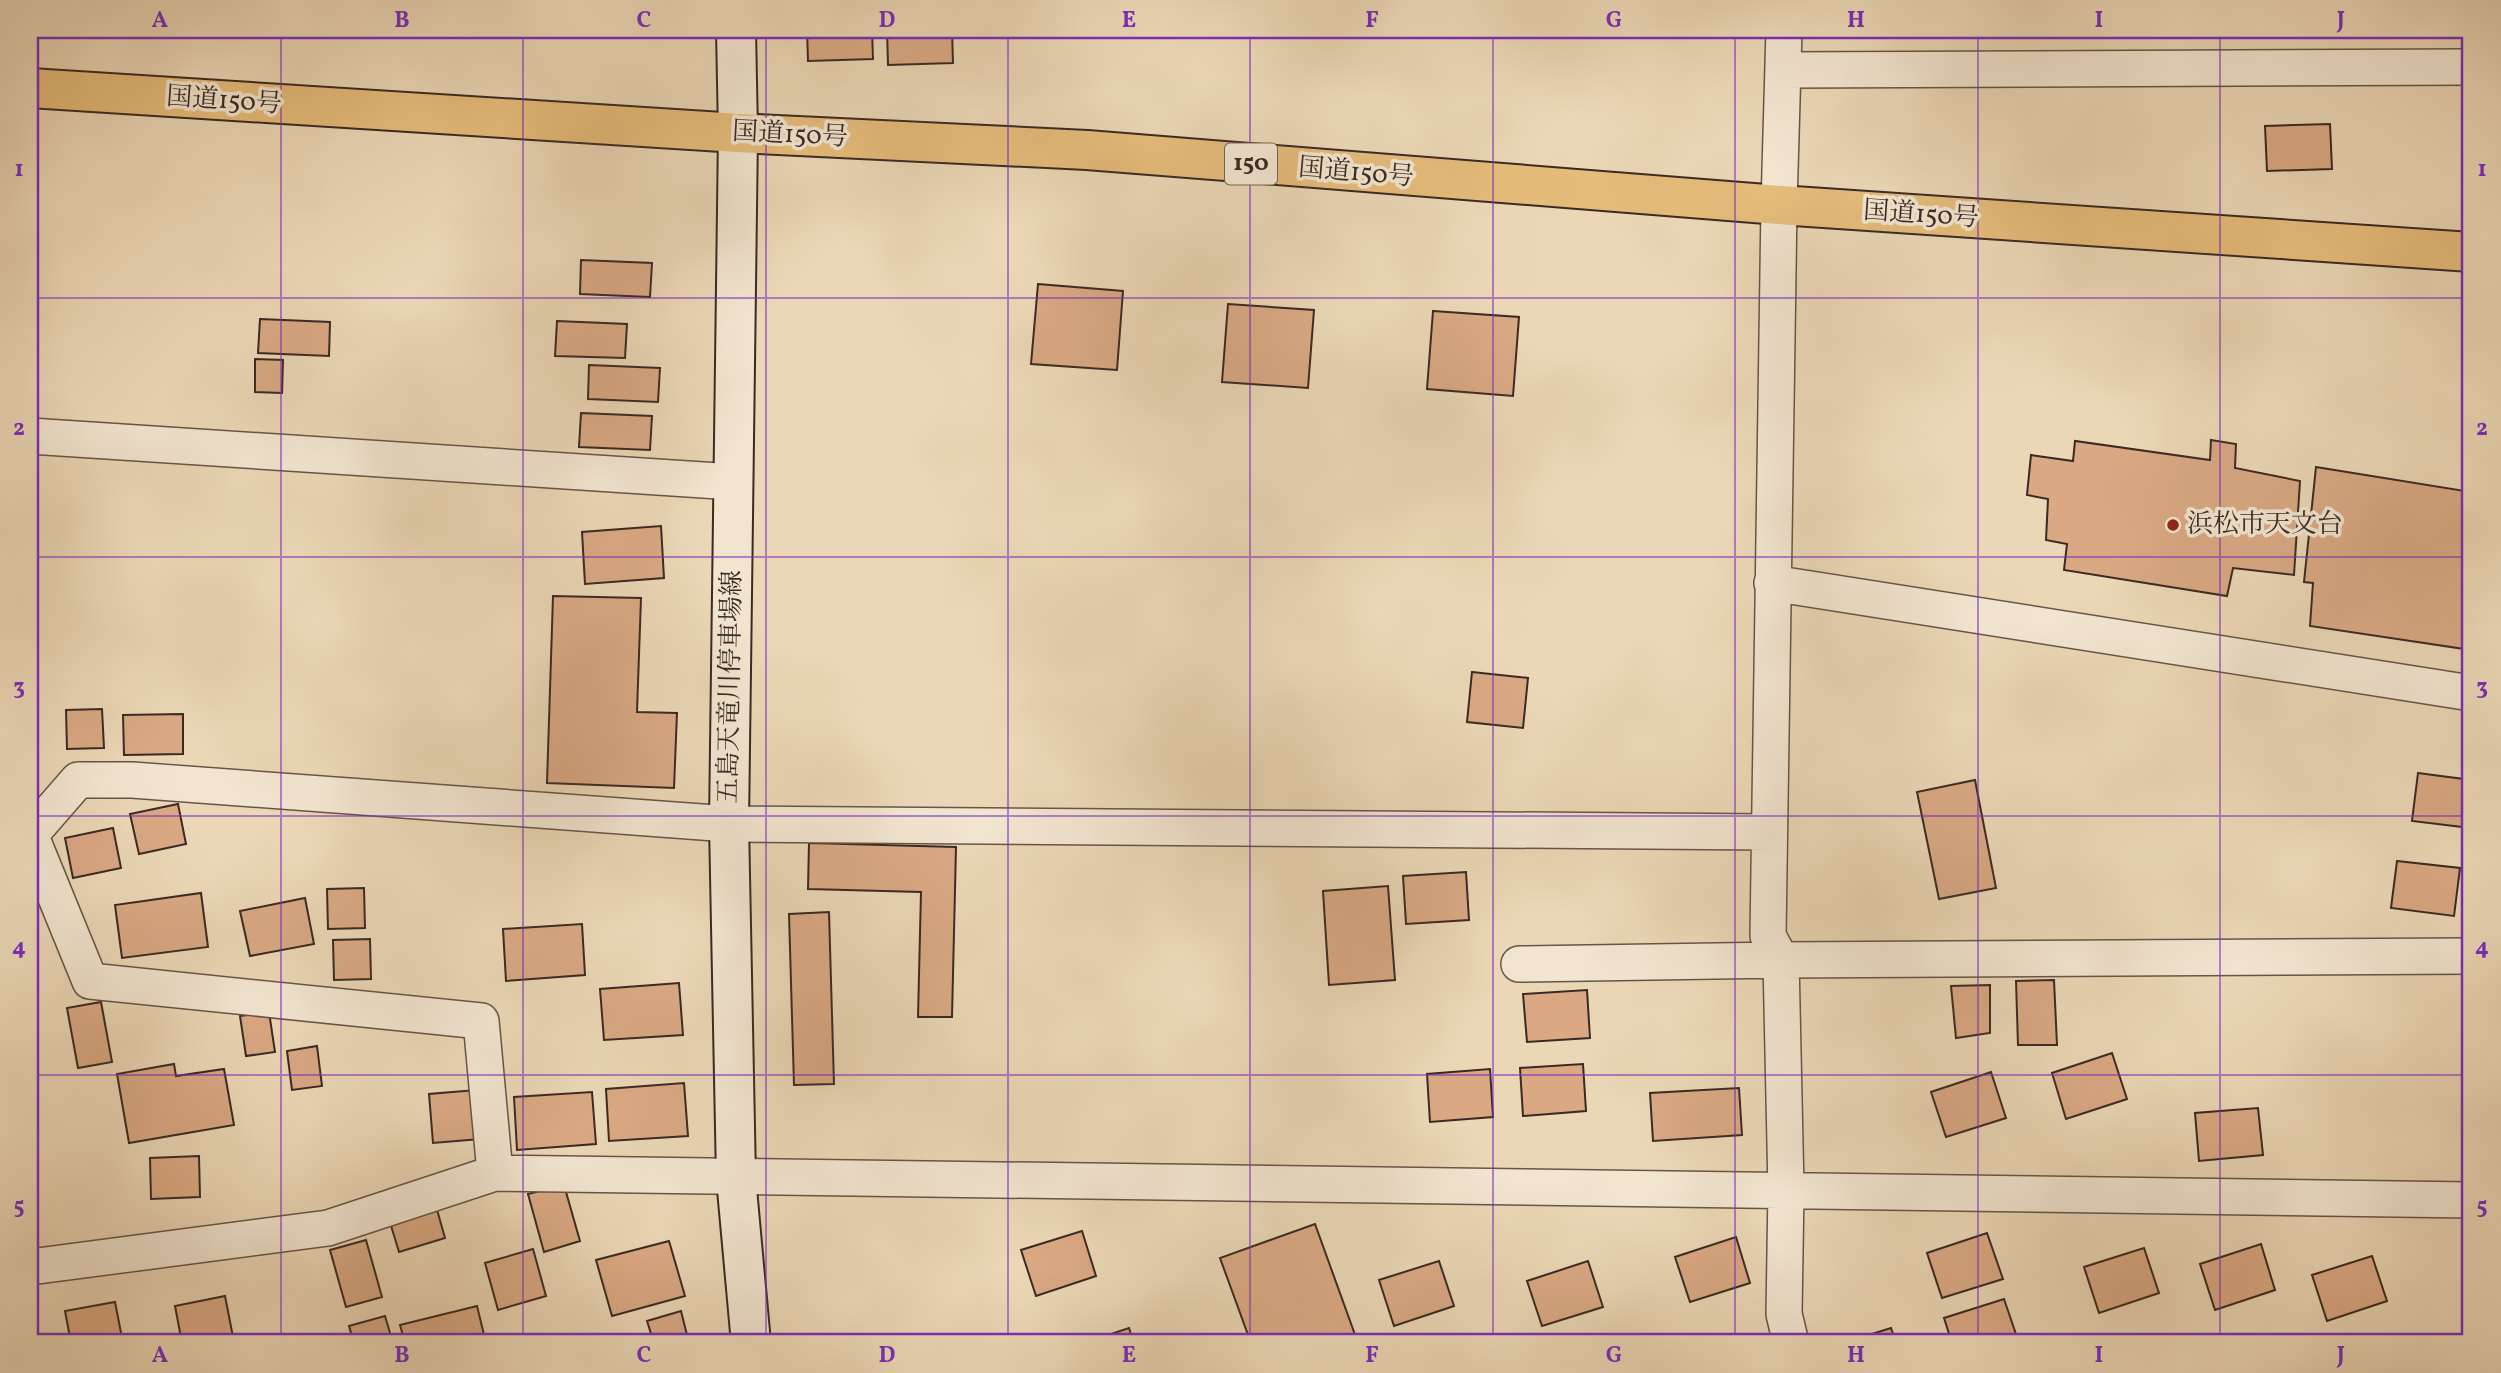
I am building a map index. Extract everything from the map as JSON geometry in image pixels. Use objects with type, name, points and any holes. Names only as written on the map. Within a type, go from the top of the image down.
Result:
[{"type":"highway","name":"国道150号","points":[[30,88],[738,133],[1087,150],[1779,205],[2471,253]]},
{"type":"main road","name":"五島天竜川停車場線","points":[[736,30],[738,133],[729,824],[736,1178],[751,1343]]},
{"type":"street","points":[[1784,30],[1772,583],[1768,936],[1780,960],[1786,1190],[1784,1314],[1791,1343]]},
{"type":"street","points":[[1784,70],[2471,66]]},
{"type":"street","points":[[30,436],[734,482]]},
{"type":"street","points":[[1772,583],[2471,693]]},
{"type":"street","points":[[495,1173],[481,1021],[90,981],[30,834],[78,780],[132,780],[729,824],[1768,832]]},
{"type":"street","points":[[1519,964],[2471,956]]},
{"type":"street","points":[[30,1267],[328,1228],[495,1173],[2471,1200]]},
{"type":"building","points":[[807,30],[872,30],[873,59],[808,61]]},
{"type":"building","points":[[887,30],[952,30],[953,63],[888,65]]},
{"type":"building","points":[[2330,124],[2332,169],[2267,171],[2265,126]]},
{"type":"building","points":[[581,260],[652,263],[650,297],[580,294]]},
{"type":"building","points":[[1038,284],[1123,291],[1117,370],[1031,364]]},
{"type":"building","points":[[1228,304],[1314,310],[1308,388],[1222,382]]},
{"type":"building","points":[[1433,311],[1519,317],[1513,396],[1427,389]]},
{"type":"building","points":[[260,319],[330,322],[329,356],[258,353]]},
{"type":"building","points":[[557,321],[627,324],[625,358],[555,356]]},
{"type":"building","points":[[255,359],[283,360],[282,393],[255,392]]},
{"type":"building","points":[[589,365],[660,368],[658,402],[588,399]]},
{"type":"building","points":[[581,413],[652,416],[650,450],[579,447]]},
{"type":"building","points":[[2211,440],[2236,444],[2235,468],[2300,481],[2294,575],[2233,568],[2227,596],[2064,570],[2067,544],[2046,540],[2048,499],[2027,495],[2031,455],[2073,461],[2075,441],[2210,460]]},
{"type":"building","points":[[2316,467],[2471,492],[2471,650],[2310,626],[2313,583],[2304,582]]},
{"type":"building","points":[[661,526],[664,578],[585,584],[582,532]]},
{"type":"building","points":[[553,596],[641,598],[637,712],[677,713],[674,788],[547,783]]},
{"type":"building","points":[[1472,672],[1528,678],[1523,728],[1467,722]]},
{"type":"building","points":[[102,709],[104,748],[67,749],[66,710]]},
{"type":"building","points":[[183,714],[183,754],[124,755],[123,715]]},
{"type":"building","points":[[2418,773],[2471,780],[2471,828],[2412,821]]},
{"type":"building","points":[[1975,780],[1996,888],[1939,899],[1917,792]]},
{"type":"building","points":[[178,804],[186,844],[139,854],[130,814]]},
{"type":"building","points":[[113,828],[121,868],[73,878],[65,838]]},
{"type":"building","points":[[809,843],[956,847],[952,1017],[918,1017],[921,892],[808,889]]},
{"type":"building","points":[[2397,861],[2460,868],[2454,916],[2391,908]]},
{"type":"building","points":[[1466,872],[1469,920],[1406,924],[1403,876]]},
{"type":"building","points":[[1388,886],[1395,980],[1329,985],[1323,891]]},
{"type":"building","points":[[364,888],[365,928],[328,929],[327,889]]},
{"type":"building","points":[[201,893],[208,947],[122,958],[115,905]]},
{"type":"building","points":[[305,898],[314,944],[250,956],[240,911]]},
{"type":"building","points":[[829,912],[834,1084],[794,1085],[789,914]]},
{"type":"building","points":[[582,924],[585,975],[506,981],[503,929]]},
{"type":"building","points":[[370,939],[371,979],[334,980],[333,940]]},
{"type":"building","points":[[2054,980],[2057,1045],[2018,1045],[2016,981]]},
{"type":"building","points":[[679,983],[683,1035],[604,1040],[600,989]]},
{"type":"building","points":[[1990,985],[1990,1033],[1956,1038],[1951,986]]},
{"type":"building","points":[[1587,990],[1590,1038],[1527,1042],[1523,994]]},
{"type":"building","points":[[101,1002],[112,1062],[78,1068],[67,1008]]},
{"type":"building","points":[[269,1012],[275,1052],[246,1056],[240,1016]]},
{"type":"building","points":[[317,1046],[322,1086],[292,1090],[287,1051]]},
{"type":"building","points":[[2112,1053],[2127,1099],[2066,1119],[2052,1073]]},
{"type":"building","points":[[174,1064],[176,1076],[224,1069],[234,1125],[129,1143],[117,1074]]},
{"type":"building","points":[[1583,1064],[1586,1111],[1523,1116],[1520,1068]]},
{"type":"building","points":[[1490,1069],[1493,1117],[1430,1122],[1427,1074]]},
{"type":"building","points":[[1991,1072],[2006,1118],[1946,1137],[1931,1092]]},
{"type":"building","points":[[684,1083],[688,1136],[609,1141],[606,1089]]},
{"type":"building","points":[[1739,1088],[1742,1135],[1653,1141],[1650,1093]]},
{"type":"building","points":[[476,1090],[480,1139],[433,1143],[429,1094]]},
{"type":"building","points":[[592,1092],[596,1144],[517,1150],[514,1097]]},
{"type":"building","points":[[2258,1108],[2263,1155],[2199,1161],[2195,1113]]},
{"type":"building","points":[[199,1156],[200,1197],[151,1199],[150,1158]]},
{"type":"building","points":[[564,1185],[580,1241],[544,1252],[528,1194]]},
{"type":"building","points":[[436,1206],[445,1238],[399,1252],[389,1219]]},
{"type":"building","points":[[1315,1224],[1358,1343],[1251,1343],[1220,1258]]},
{"type":"building","points":[[1082,1231],[1096,1276],[1036,1296],[1021,1250]]},
{"type":"building","points":[[1987,1233],[2003,1279],[1942,1298],[1927,1253]]},
{"type":"building","points":[[1736,1237],[1750,1283],[1690,1302],[1675,1257]]},
{"type":"building","points":[[366,1240],[382,1297],[346,1307],[330,1250]]},
{"type":"building","points":[[669,1241],[685,1296],[612,1316],[596,1260]]},
{"type":"building","points":[[2261,1244],[2275,1290],[2215,1310],[2200,1264]]},
{"type":"building","points":[[2144,1248],[2159,1293],[2099,1313],[2084,1267]]},
{"type":"building","points":[[533,1249],[546,1296],[498,1310],[485,1263]]},
{"type":"building","points":[[2372,1256],[2387,1301],[2327,1321],[2312,1275]]},
{"type":"building","points":[[1439,1261],[1454,1306],[1394,1326],[1379,1280]]},
{"type":"building","points":[[1588,1261],[1603,1307],[1542,1326],[1527,1281]]},
{"type":"building","points":[[225,1296],[233,1337],[202,1343],[182,1343],[175,1306]]},
{"type":"building","points":[[2004,1299],[2019,1343],[1952,1343],[1944,1318]]},
{"type":"building","points":[[115,1302],[123,1343],[71,1343],[65,1311]]},
{"type":"building","points":[[477,1306],[486,1343],[405,1343],[400,1325]]},
{"type":"building","points":[[681,1311],[689,1343],[654,1343],[647,1321]]},
{"type":"building","points":[[385,1316],[393,1343],[354,1343],[349,1326]]},
{"type":"building","points":[[1129,1328],[1134,1343],[1084,1343]]},
{"type":"building","points":[[1891,1328],[1896,1343],[1843,1343]]},
{"type":"place","name":"浜松市天文台","points":[[2173,525]]}]
